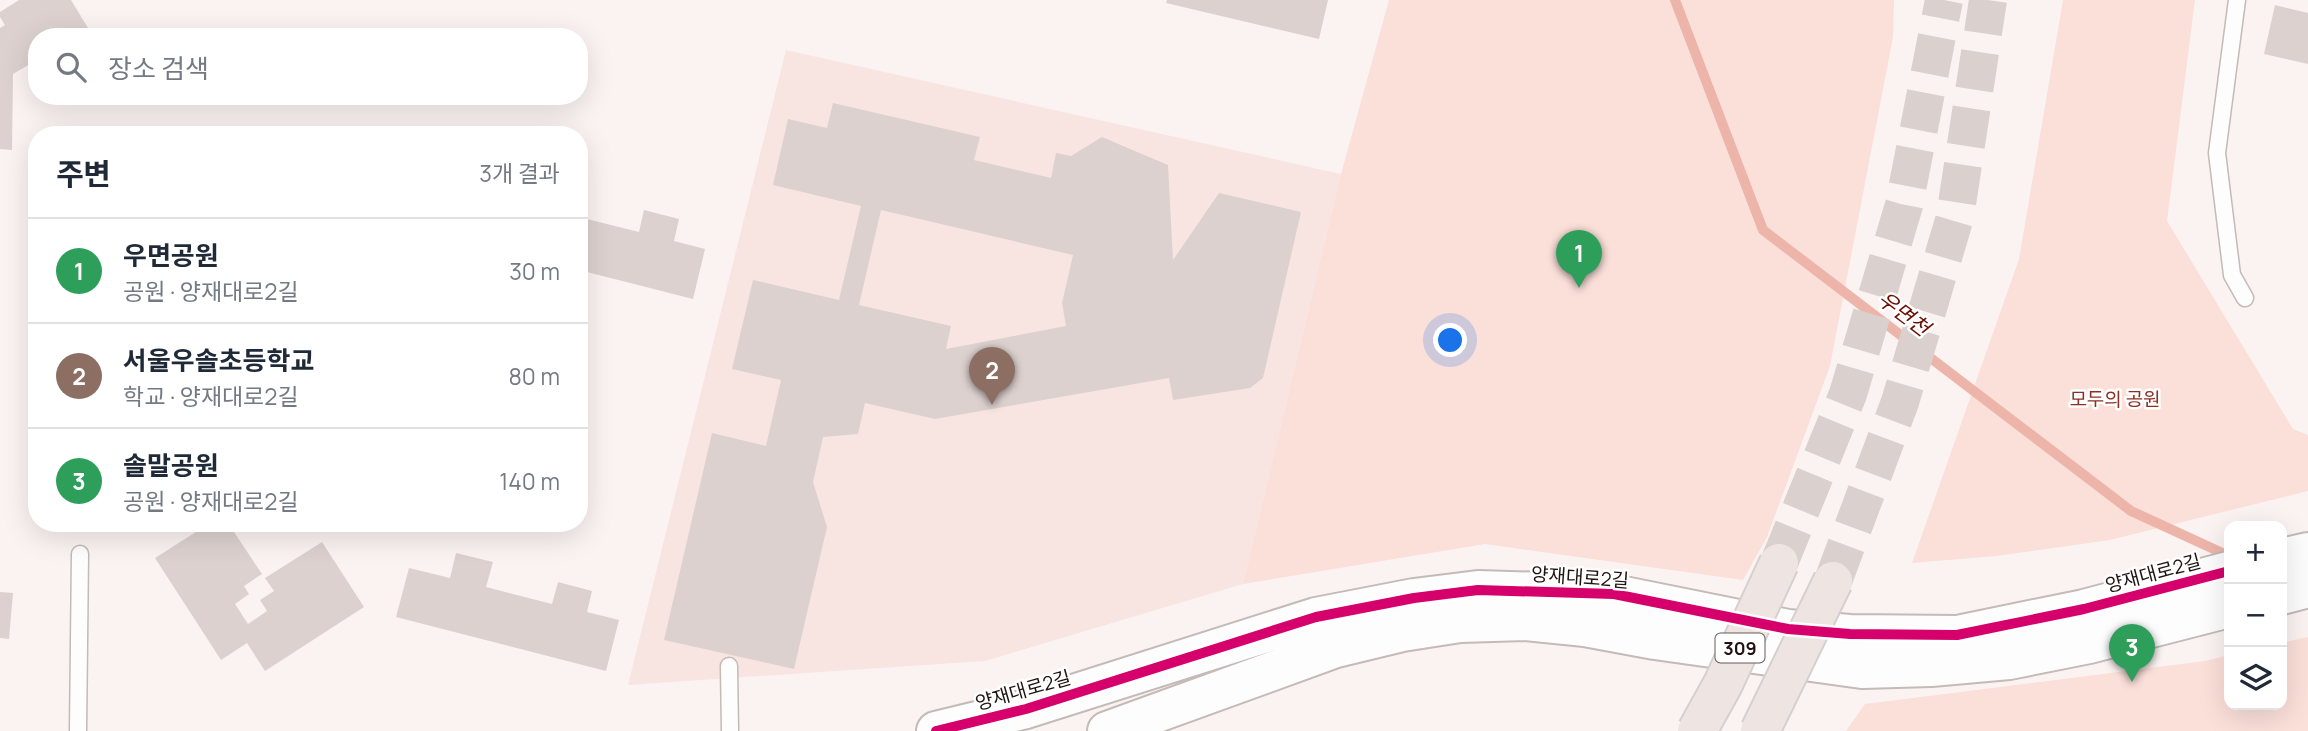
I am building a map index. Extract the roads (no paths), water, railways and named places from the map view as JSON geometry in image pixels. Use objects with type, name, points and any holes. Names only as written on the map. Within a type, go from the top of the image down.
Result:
[{"type":"highway","name":"309","points":[[1697,731],[1723,684],[1779,563]]},
{"type":"highway","name":"309","points":[[1760,731],[1833,581]]},
{"type":"street","points":[[2287,557],[2308,552]]},
{"type":"street","name":"양재대로2길","points":[[936,731],[1026,709],[1316,617],[1414,598],[1478,590],[1614,594],[1788,629],[1850,634],[1957,635],[2084,609],[2224,572]]},
{"type":"street","points":[[2287,594],[2308,588]]},
{"type":"street","points":[[1107,731],[1336,648],[1402,632],[1460,623],[1525,621],[1584,627],[1655,640],[1862,669],[1931,667],[2008,660],[2089,644],[2211,613]]},
{"type":"lane","points":[[2237,0],[2217,153],[2232,275],[2245,298]]},
{"type":"lane","points":[[78,731],[80,554]]},
{"type":"lane","points":[[729,666],[730,731]]},
{"type":"waterway","name":"우면천","points":[[1675,0],[1763,230],[2131,511],[2224,554]]},
{"type":"tunnel","points":[[1779,563],[1848,394],[1904,205],[1944,0]]},
{"type":"tunnel","points":[[1833,581],[1900,402],[1955,217],[1988,0]]},
{"type":"place","name":"우면공원","points":[[1579,288]]},
{"type":"place","name":"서울우솔초등학교","points":[[992,405]]},
{"type":"place","name":"솔말공원","points":[[2132,682]]},
{"type":"park label","name":"모두의 공원","points":[[2115,399]]}]
